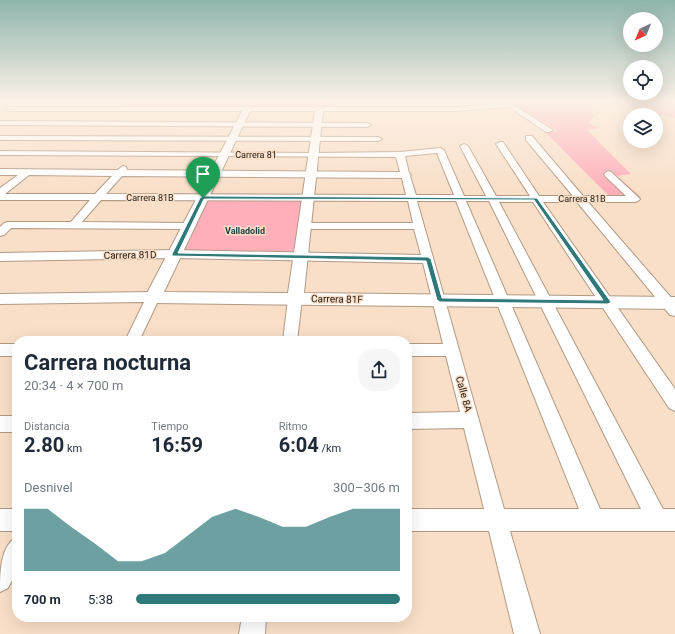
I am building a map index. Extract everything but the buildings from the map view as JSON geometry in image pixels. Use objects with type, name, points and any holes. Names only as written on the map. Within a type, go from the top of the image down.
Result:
[{"type":"street","points":[[0,193],[78,131]]},
{"type":"street","points":[[73,226],[156,131]]},
{"type":"street","points":[[134,336],[236,131]]},
{"type":"street","points":[[291,336],[316,131]]},
{"type":"street","points":[[371,131],[378,139],[395,154]]},
{"type":"street","points":[[0,138],[378,139]]},
{"type":"street","points":[[529,138],[673,306]]},
{"type":"street","points":[[500,144],[675,403]]},
{"type":"street","points":[[412,520],[666,520],[544,301],[493,199],[464,146]]},
{"type":"street","name":"Carrera 81","points":[[0,153],[313,155],[395,154],[440,150],[460,198]]},
{"type":"street","name":"Calle 8A","points":[[395,154],[407,175],[527,634]]},
{"type":"street","points":[[0,172],[407,175]]},
{"type":"street","name":"Carrera 81B","points":[[0,197],[635,199],[608,174]]},
{"type":"street","points":[[460,198],[594,520]]},
{"type":"street","points":[[4,229],[73,226],[188,226]]},
{"type":"street","points":[[304,226],[420,226]]},
{"type":"street","name":"Carrera 81D","points":[[0,257],[174,254],[300,258],[428,259]]},
{"type":"street","name":"Carrera 81F","points":[[0,299],[153,297],[544,301],[608,302],[673,306]]},
{"type":"street","points":[[0,350],[12,350]]},
{"type":"street","points":[[412,350],[453,350]]},
{"type":"street","points":[[412,420],[471,420]]},
{"type":"street","points":[[0,424],[12,424]]},
{"type":"street","points":[[0,520],[12,520]]},
{"type":"street","points":[[0,580],[12,557]]},
{"type":"street","points":[[252,634],[253,622]]},
{"type":"shaded area","points":[[558,131],[588,131],[631,174],[617,176],[641,197],[609,196],[546,133]]},
{"type":"shaded area","points":[[208,199],[302,200],[293,252],[183,250]]},
{"type":"district","name":"Valladolid","points":[[245,231]]},
{"type":"route","points":[[203,198],[536,199],[608,302],[440,300],[428,259],[300,258],[174,254],[203,198]]}]
